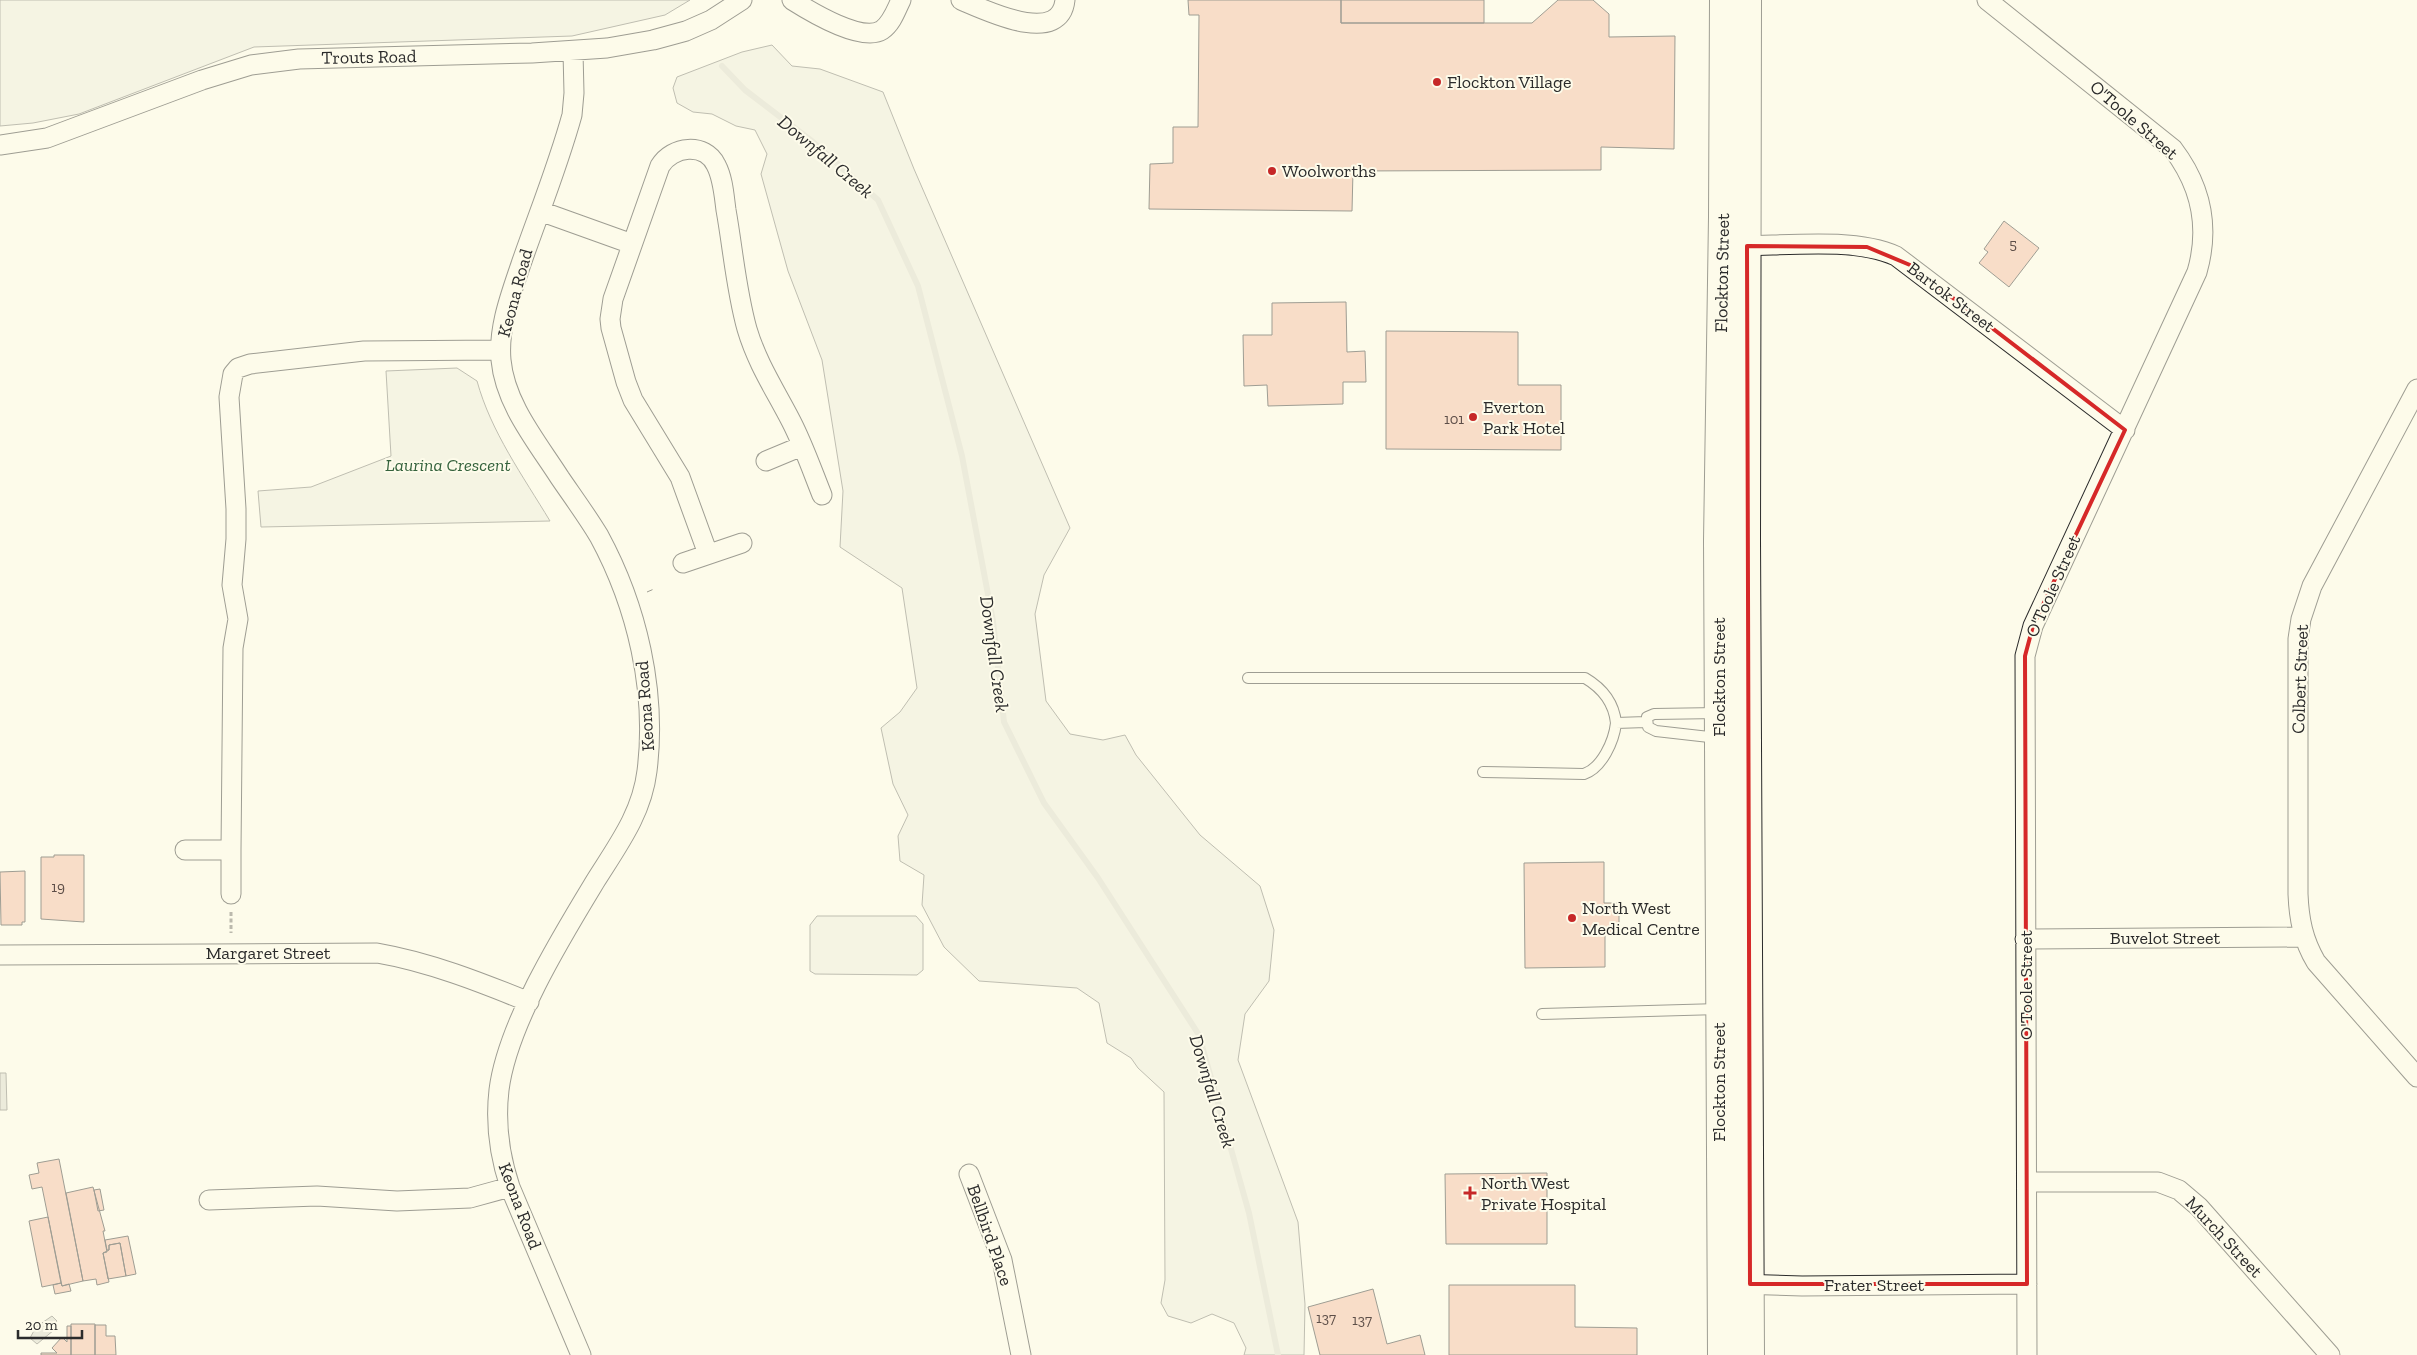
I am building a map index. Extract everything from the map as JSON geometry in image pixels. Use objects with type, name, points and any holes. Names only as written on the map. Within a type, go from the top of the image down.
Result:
[{"type":"street","name":"Trouts Road","points":[[0,145],[47,138],[226,72],[276,61],[573,52],[625,46],[671,36],[711,20],[742,0]]},
{"type":"street","points":[[792,0],[852,31],[868,34],[882,30],[887,25],[901,0]]},
{"type":"street","points":[[961,0],[1008,19],[1036,23],[1056,18],[1061,13],[1065,0]]},
{"type":"street","name":"Flockton Street","points":[[1722,1355],[1718,541],[1724,207],[1724,0]]},
{"type":"street","name":"Flockton Street","points":[[1747,0],[1750,1355]]},
{"type":"street","name":"O'Toole Street","points":[[1987,0],[2173,149],[2191,176],[2197,191],[2204,240],[2199,264],[2033,626],[2025,656],[2028,1355]]},
{"type":"street","name":"Keona Road","points":[[573,52],[574,93],[572,116],[510,299],[500,350],[503,374],[521,417],[597,533],[618,576],[636,628],[646,681],[650,745],[644,788],[634,818],[583,902],[529,1002],[508,1052],[499,1088],[497,1128],[499,1147],[510,1187],[581,1355]]},
{"type":"street","points":[[708,554],[680,477],[633,400],[613,336],[610,320],[611,308],[632,244],[665,158],[686,149],[703,152],[716,164],[741,301],[754,350],[761,369],[792,423],[822,495]]},
{"type":"street","points":[[540,211],[632,244]]},
{"type":"street","name":"Bartok Street","points":[[1747,246],[1856,246],[1877,249],[1896,256],[2124,430]]},
{"type":"street","points":[[231,894],[233,648],[238,619],[232,585],[236,549],[236,509],[228,397],[234,374],[238,368],[250,364],[340,353],[500,350]]},
{"type":"street","name":"Colbert Street","points":[[2417,389],[2312,586],[2301,618],[2298,639],[2298,894],[2304,937],[2309,950],[2324,974],[2417,1077]]},
{"type":"street","points":[[766,461],[802,446]]},
{"type":"street","points":[[683,563],[742,543]]},
{"type":"street","points":[[185,850],[231,850]]},
{"type":"street","name":"Buvelot Street","points":[[2025,939],[2304,937]]},
{"type":"street","name":"Margaret Street","points":[[0,955],[377,953],[417,962],[481,983],[529,1002]]},
{"type":"street","name":"Bellbird Place","points":[[969,1174],[1002,1260],[1021,1355]]},
{"type":"street","name":"Murch Street","points":[[2026,1182],[2146,1182],[2168,1185],[2180,1190],[2199,1207],[2330,1355]]},
{"type":"street","points":[[209,1200],[317,1196],[398,1201],[470,1198],[510,1187]]},
{"type":"street","name":"Frater Street","points":[[1721,1284],[1802,1286],[2027,1284]]},
{"type":"lane","points":[[1248,678],[1584,678],[1604,694],[1613,708],[1616,723],[1614,734],[1605,755],[1591,771],[1573,774],[1483,772]]},
{"type":"lane","points":[[1646,722],[1647,717],[1654,714],[1719,725]]},
{"type":"lane","points":[[1646,722],[1650,728],[1656,731],[1719,725]]},
{"type":"lane","points":[[1616,723],[1646,722]]},
{"type":"lane","points":[[1542,1014],[1719,1009]]},
{"type":"path","points":[[231,894],[231,953]]},
{"type":"highlighted area","points":[[1747,246],[1867,247],[1910,265],[2125,430],[2033,626],[2025,656],[2027,1284],[1750,1284]]},
{"type":"green space","points":[[0,0],[690,0],[665,15],[572,36],[254,47],[79,114],[33,123],[0,126]]},
{"type":"green space","points":[[772,45],[792,66],[820,69],[883,92],[914,169],[1070,528],[1044,575],[1035,614],[1046,701],[1070,734],[1103,740],[1125,735],[1136,755],[1200,835],[1260,886],[1274,930],[1269,981],[1245,1014],[1238,1060],[1298,1222],[1305,1304],[1304,1355],[1244,1355],[1246,1348],[1234,1323],[1212,1314],[1191,1323],[1168,1316],[1161,1303],[1165,1280],[1164,1092],[1138,1068],[1131,1058],[1107,1043],[1099,1003],[1077,988],[979,981],[944,947],[922,905],[924,875],[900,861],[898,836],[908,815],[893,784],[881,728],[900,712],[917,688],[902,588],[840,547],[843,491],[822,360],[788,271],[761,174],[767,154],[755,130],[736,126],[712,114],[693,112],[677,103],[673,88],[677,77],[742,52]]},
{"type":"green space","name":"Laurina Crescent","points":[[457,368],[477,381],[499,436],[550,521],[261,527],[258,491],[311,487],[391,456],[386,371]]},
{"type":"green space","points":[[817,916],[916,916],[923,924],[923,970],[917,975],[815,974],[810,971],[810,925]]},
{"type":"shaded area","points":[[0,1073],[6,1073],[7,1110],[0,1110]]},
{"type":"shaded area","points":[[52,1316],[57,1321],[52,1327],[54,1330],[37,1344],[30,1338],[36,1327]]},
{"type":"building","name":"Flockton Village","points":[[1188,0],[1341,0],[1341,23],[1532,23],[1558,0],[1593,0],[1609,14],[1609,37],[1675,36],[1674,149],[1601,147],[1601,170],[1353,171],[1352,211],[1149,209],[1150,164],[1173,163],[1173,127],[1198,127],[1199,15],[1189,15]]},
{"type":"building","points":[[1341,0],[1484,0],[1484,23],[1341,23]]},
{"type":"building","points":[[2004,221],[2039,248],[2009,287],[1979,263],[1988,252],[1984,249]]},
{"type":"building","points":[[1346,302],[1347,352],[1365,351],[1366,382],[1343,382],[1343,404],[1268,406],[1267,385],[1244,386],[1243,335],[1272,335],[1272,303]]},
{"type":"building","name":"Everton Park Hotel","points":[[1386,331],[1518,332],[1518,385],[1561,385],[1561,450],[1386,449]]},
{"type":"building","points":[[54,855],[84,855],[84,922],[41,919],[41,857],[54,857]]},
{"type":"building","name":"North West Medical Centre","points":[[1604,862],[1604,903],[1619,903],[1619,934],[1605,934],[1605,967],[1525,968],[1524,863]]},
{"type":"building","points":[[25,871],[25,922],[22,922],[22,925],[1,925],[0,872]]},
{"type":"building","points":[[59,1159],[83,1281],[62,1286],[42,1187],[32,1189],[29,1175],[39,1173],[37,1163]]},
{"type":"building","points":[[1547,1173],[1547,1244],[1446,1244],[1445,1174]]},
{"type":"building","points":[[93,1187],[105,1231],[103,1231],[107,1252],[103,1253],[109,1282],[97,1285],[96,1279],[83,1281],[66,1193]]},
{"type":"building","points":[[100,1189],[104,1210],[98,1211],[94,1190]]},
{"type":"building","points":[[48,1217],[61,1283],[42,1287],[29,1221]]},
{"type":"building","points":[[128,1236],[136,1274],[126,1276],[120,1243],[109,1245],[109,1250],[107,1250],[105,1240]]},
{"type":"building","points":[[120,1243],[126,1276],[108,1279],[103,1253],[109,1250],[109,1245]]},
{"type":"building","points":[[61,1283],[62,1286],[69,1284],[71,1291],[55,1294],[53,1285]]},
{"type":"building","points":[[1449,1285],[1575,1285],[1575,1327],[1637,1328],[1637,1355],[1449,1355]]},
{"type":"building","points":[[1373,1289],[1387,1344],[1420,1335],[1425,1355],[1320,1355],[1308,1307]]},
{"type":"building","points":[[71,1324],[95,1324],[95,1355],[71,1355]]},
{"type":"building","points":[[95,1325],[106,1325],[106,1336],[115,1336],[116,1355],[95,1355]]},
{"type":"building","points":[[67,1326],[71,1326],[71,1355],[41,1355],[41,1353],[57,1353],[52,1348],[62,1337],[67,1342]]},
{"type":"waterway","name":"Downfall Creek","points":[[722,66],[745,90],[813,142],[878,200],[918,286],[962,456],[993,621],[1004,722],[1044,803],[1098,878],[1199,1035],[1249,1213],[1278,1355]]},
{"type":"fence","points":[[647,592],[654,589]]},
{"type":"place","name":"Flockton Village","points":[[1437,82]]},
{"type":"place","name":"Woolworths","points":[[1272,171]]},
{"type":"place","name":"Everton Park Hotel","points":[[1473,417]]},
{"type":"place","name":"North West Medical Centre","points":[[1572,918]]},
{"type":"place","name":"North West Private Hospital","points":[[1470,1193]]}]
